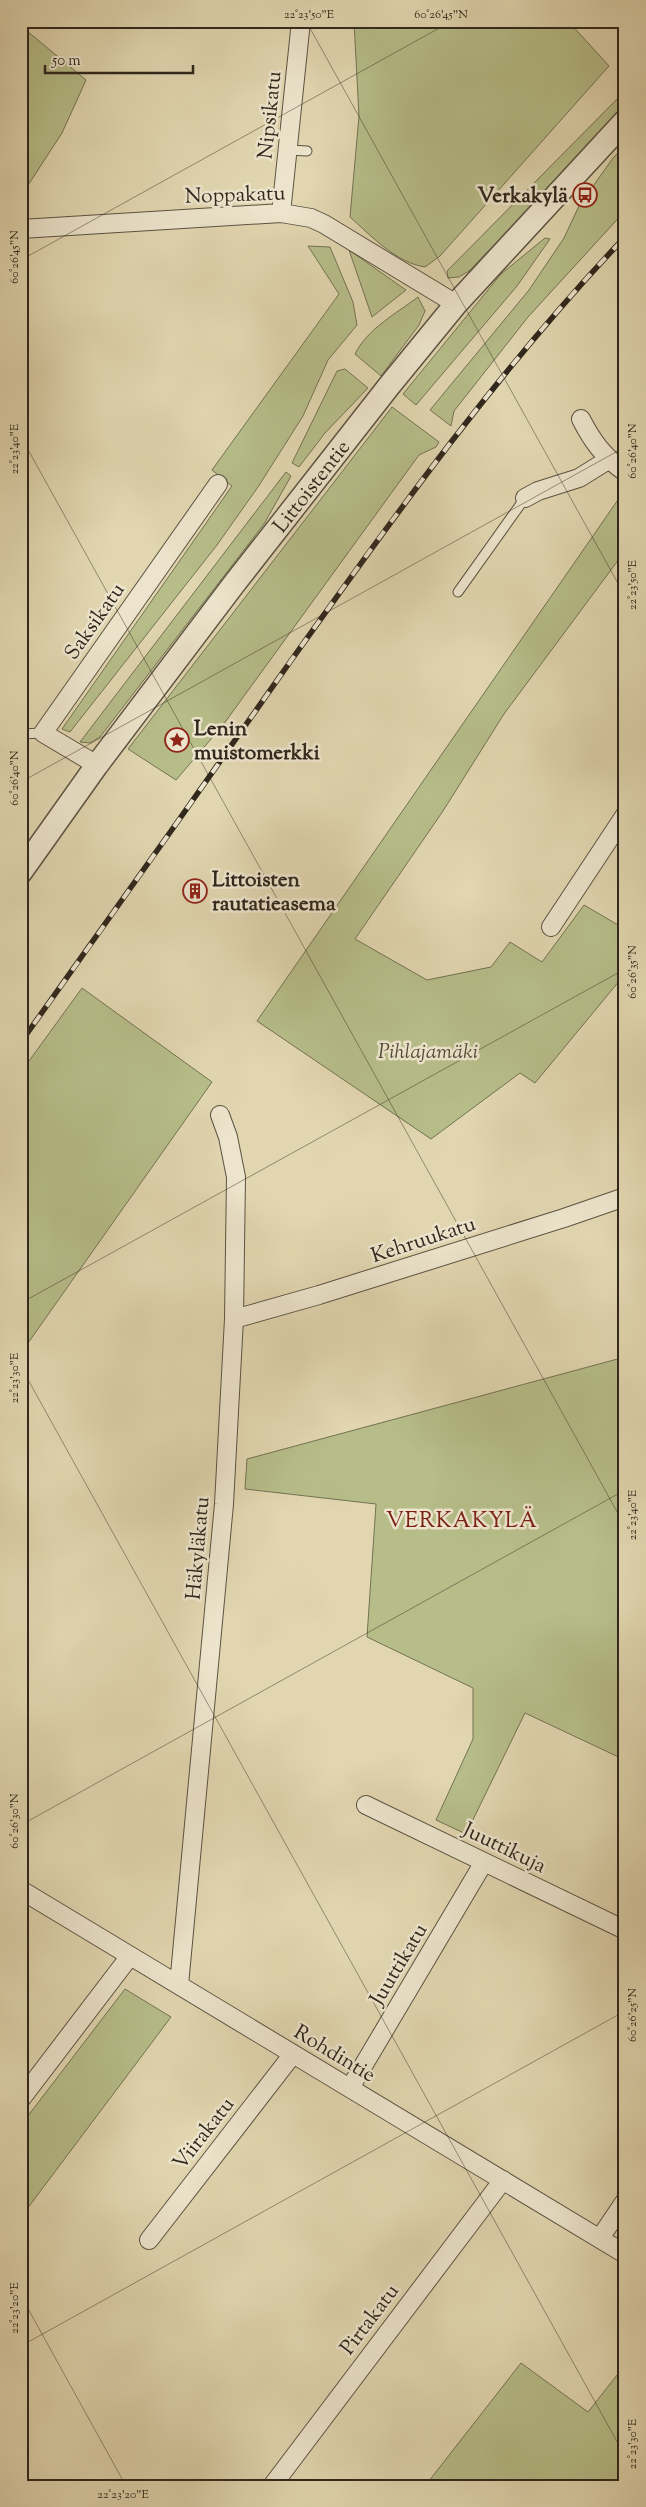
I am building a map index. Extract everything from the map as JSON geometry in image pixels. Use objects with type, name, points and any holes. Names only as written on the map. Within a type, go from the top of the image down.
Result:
[{"type":"street","name":"Nipsikatu","points":[[281,213],[302,21]]},
{"type":"street","name":"Littoistentie","points":[[24,864],[234,584],[456,304],[625,121]]},
{"type":"street","name":"Noppakatu","points":[[21,229],[281,213],[311,218],[456,304]]},
{"type":"street","points":[[581,419],[591,438],[608,460],[625,472]]},
{"type":"street","points":[[526,498],[538,491],[580,478],[608,460]]},
{"type":"street","name":"Saksikatu","points":[[43,733],[218,484]]},
{"type":"street","points":[[43,733],[97,765]]},
{"type":"street","points":[[551,927],[625,815]]},
{"type":"street","name":"Häkyläkatu","points":[[179,1985],[224,1504],[234,1319],[236,1177],[228,1137],[220,1115]]},
{"type":"street","name":"Kehruukatu","points":[[234,1319],[319,1296],[625,1197]]},
{"type":"street","name":"Juuttikuja","points":[[366,1806],[625,1930]]},
{"type":"street","name":"Juuttikatu","points":[[350,2088],[484,1862]]},
{"type":"street","name":"Rohdintie","points":[[21,1890],[625,2254]]},
{"type":"street","points":[[21,2099],[130,1956]]},
{"type":"street","name":"Viirakatu","points":[[149,2240],[293,2054]]},
{"type":"street","name":"Pirtakatu","points":[[272,2486],[503,2180]]},
{"type":"street","points":[[600,2238],[625,2201]]},
{"type":"lane","points":[[288,150],[307,150]]},
{"type":"lane","points":[[458,592],[526,498]]},
{"type":"lane","points":[[21,734],[43,733]]},
{"type":"green space","points":[[354,21],[568,21],[609,66],[440,256],[425,267],[404,260],[385,248],[350,217],[359,116]]},
{"type":"green space","points":[[21,26],[86,80],[62,133],[21,196]]},
{"type":"green space","points":[[625,91],[625,109],[469,271],[459,277],[448,278],[447,271]]},
{"type":"green space","points":[[625,146],[625,211],[528,317],[454,411],[451,426],[430,410],[529,290],[564,238],[579,206],[613,158]]},
{"type":"green space","points":[[545,238],[550,239],[517,286],[416,405],[403,394],[501,274]]},
{"type":"green space","points":[[308,246],[330,247],[353,302],[357,325],[328,360],[303,416],[258,487],[217,545],[70,732],[62,729],[232,486],[212,470],[339,294]]},
{"type":"green space","points":[[349,250],[406,290],[372,317]]},
{"type":"green space","points":[[418,297],[425,311],[419,325],[381,376],[355,354],[360,345],[375,329]]},
{"type":"green space","points":[[345,369],[368,388],[325,433],[299,467],[292,463],[337,371]]},
{"type":"green space","points":[[392,407],[439,442],[436,447],[419,455],[223,725],[176,780],[128,749]]},
{"type":"green space","points":[[286,472],[291,476],[264,524],[100,737],[90,743],[80,742]]},
{"type":"green space","name":"Pihlajamäki","points":[[622,494],[625,496],[625,551],[504,714],[443,811],[355,939],[427,980],[491,967],[510,942],[542,962],[584,905],[625,929],[625,974],[535,1083],[520,1073],[431,1139],[257,1021]]},
{"type":"green space","points":[[82,988],[212,1082],[21,1353],[21,1072]]},
{"type":"green space","points":[[625,1357],[625,1760],[525,1713],[466,1834],[436,1820],[473,1739],[473,1688],[367,1637],[376,1504],[245,1489],[247,1459]]},
{"type":"green space","points":[[125,1989],[171,2017],[21,2217],[21,2125]]},
{"type":"green space","points":[[521,2363],[588,2412],[625,2365],[625,2486],[425,2486]]},
{"type":"railway","points":[[21,1042],[409,497],[535,338],[625,237]]},
{"type":"place","name":"Verkakylä","points":[[585,195]]},
{"type":"place","name":"Lenin muistomerkki","points":[[177,740]]},
{"type":"place","name":"Littoisten rautatieasema","points":[[195,891]]},
{"type":"district","name":"VERKAKYLÄ","points":[[462,1519]]}]
